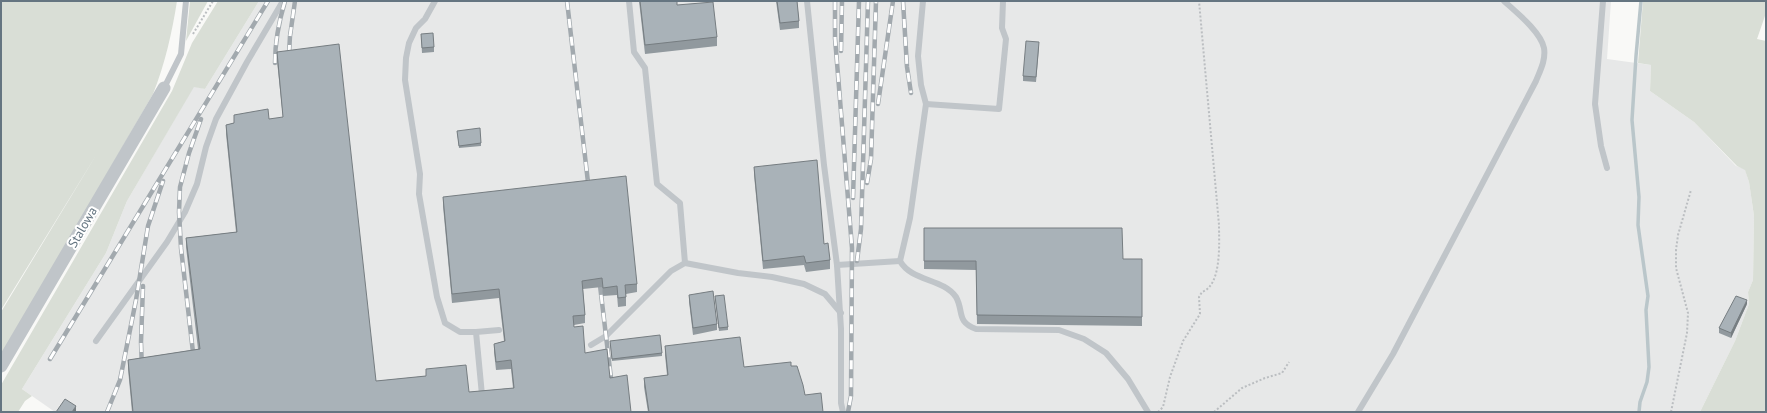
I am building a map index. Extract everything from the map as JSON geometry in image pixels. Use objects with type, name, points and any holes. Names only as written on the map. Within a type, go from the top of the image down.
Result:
[{"type":"street","name":"Stalowa","points":[[1,366],[164,88]]},
{"type":"lane","points":[[164,88],[181,54],[186,1]]},
{"type":"lane","points":[[96,341],[167,242],[185,212],[197,184],[206,147],[216,119],[283,1]]},
{"type":"lane","points":[[435,1],[433,7],[416,28],[409,43],[406,58],[405,80],[420,174],[420,201],[436,297],[445,322],[460,332],[499,330]]},
{"type":"lane","points":[[628,1],[634,52],[644,68],[657,184],[680,203],[685,263]]},
{"type":"lane","points":[[806,1],[824,165],[837,265],[841,313],[841,403],[843,412]]},
{"type":"lane","points":[[922,1],[918,56],[921,84],[926,104],[910,218],[900,261],[904,268],[910,272],[948,288],[956,298],[962,317],[967,326],[976,329],[1059,330],[1084,339],[1106,353],[1128,379],[1148,412]]},
{"type":"lane","points":[[926,104],[999,109],[1006,39],[1002,28],[1003,1]]},
{"type":"lane","points":[[1358,412],[1393,354],[1532,88],[1543,62],[1544,48],[1540,37],[1504,1]]},
{"type":"lane","points":[[1603,1],[1596,104],[1601,146],[1607,168]]},
{"type":"lane","points":[[837,265],[900,261]]},
{"type":"lane","points":[[591,345],[606,336],[671,271],[685,263],[738,273],[772,277],[804,284],[825,294],[841,313]]},
{"type":"lane","points":[[476,332],[482,395]]},
{"type":"path","points":[[193,34],[213,1]]},
{"type":"path","points":[[1158,412],[1163,406],[1170,377],[1183,341],[1200,314],[1199,298],[1202,292],[1207,290],[1212,284],[1215,276],[1218,250],[1219,225],[1199,1]]},
{"type":"path","points":[[1672,412],[1687,333],[1688,313],[1676,268],[1676,250],[1678,235],[1691,190]]},
{"type":"path","points":[[1214,412],[1242,388],[1265,378],[1282,373],[1289,362]]},
{"type":"shaded area","points":[[1,1],[177,1],[168,48],[153,94],[1,357],[1,312],[98,152],[1,310]]},
{"type":"shaded area","points":[[190,1],[208,1],[186,41]]},
{"type":"shaded area","points":[[218,1],[259,1],[205,89],[194,87],[127,201],[106,253],[22,389],[32,396],[25,401],[18,412],[1,412],[1,385],[172,91],[192,43]]},
{"type":"shaded area","points":[[259,1],[1611,1],[1607,59],[1651,65],[1650,91],[1694,122],[1736,166],[1745,169],[1749,182],[1754,216],[1753,280],[1748,292],[1749,304],[1735,341],[1700,412],[55,412],[22,389],[106,253],[127,201],[194,86],[205,89]]},
{"type":"shaded area","points":[[1643,1],[1766,1],[1766,13],[1757,39],[1766,41],[1766,412],[1700,412],[1735,341],[1749,304],[1748,292],[1753,280],[1754,216],[1749,182],[1745,170],[1737,166],[1694,122],[1650,91],[1651,65],[1638,63]]},
{"type":"building","points":[[640,1],[677,1],[677,5],[713,2],[717,37],[645,45]]},
{"type":"building","points":[[777,1],[797,1],[799,21],[780,23]]},
{"type":"building","points":[[433,33],[434,47],[422,48],[421,34]]},
{"type":"building","points":[[1026,41],[1039,42],[1036,77],[1023,76]]},
{"type":"building","points":[[339,44],[376,381],[426,376],[426,369],[466,365],[469,392],[514,388],[511,360],[496,362],[494,344],[505,341],[499,289],[452,294],[443,197],[626,176],[637,284],[625,285],[626,297],[618,298],[617,286],[603,288],[602,278],[582,281],[585,315],[573,316],[574,327],[583,326],[585,353],[607,349],[610,378],[627,375],[631,412],[133,412],[128,360],[200,349],[186,238],[237,232],[226,125],[234,123],[234,115],[268,109],[269,119],[283,117],[277,52]]},
{"type":"building","points":[[480,128],[481,143],[459,146],[457,131]]},
{"type":"building","points":[[817,160],[824,244],[828,243],[830,260],[806,263],[804,256],[763,261],[754,167]]},
{"type":"building","points":[[924,228],[1122,228],[1123,259],[1142,259],[1142,317],[977,315],[976,261],[924,261]]},
{"type":"building","points":[[713,291],[717,324],[693,328],[689,295]]},
{"type":"building","points":[[724,295],[728,327],[719,328],[715,296]]},
{"type":"building","points":[[1736,296],[1747,300],[1731,333],[1719,328]]},
{"type":"building","points":[[660,335],[662,353],[612,359],[610,341]]},
{"type":"building","points":[[740,337],[744,367],[791,362],[791,366],[797,366],[805,395],[821,393],[823,412],[649,412],[644,378],[668,375],[665,346]]},
{"type":"building","points":[[65,399],[76,406],[72,412],[56,412]]},
{"type":"waterway","points":[[1639,412],[1640,402],[1647,382],[1649,367],[1646,310],[1648,296],[1638,225],[1639,197],[1632,120],[1641,1]]},
{"type":"railway","points":[[50,359],[268,1]]},
{"type":"railway","points":[[275,63],[278,32],[285,1]]},
{"type":"railway","points":[[289,54],[295,1]]},
{"type":"railway","points":[[567,1],[589,191]]},
{"type":"railway","points":[[835,1],[835,38],[852,248],[851,396],[848,412]]},
{"type":"railway","points":[[841,51],[842,1]]},
{"type":"railway","points":[[853,198],[859,1]]},
{"type":"railway","points":[[857,261],[861,229],[868,1]]},
{"type":"railway","points":[[867,183],[871,159],[876,1]]},
{"type":"railway","points":[[878,104],[893,1]]},
{"type":"railway","points":[[903,1],[907,67],[911,93]]},
{"type":"railway","points":[[194,361],[181,248],[179,212],[180,187],[189,153],[201,119]]},
{"type":"railway","points":[[107,412],[120,380],[136,300],[148,226],[163,181]]},
{"type":"railway","points":[[599,277],[615,412]]},
{"type":"railway","points":[[142,370],[141,342],[143,286]]}]
